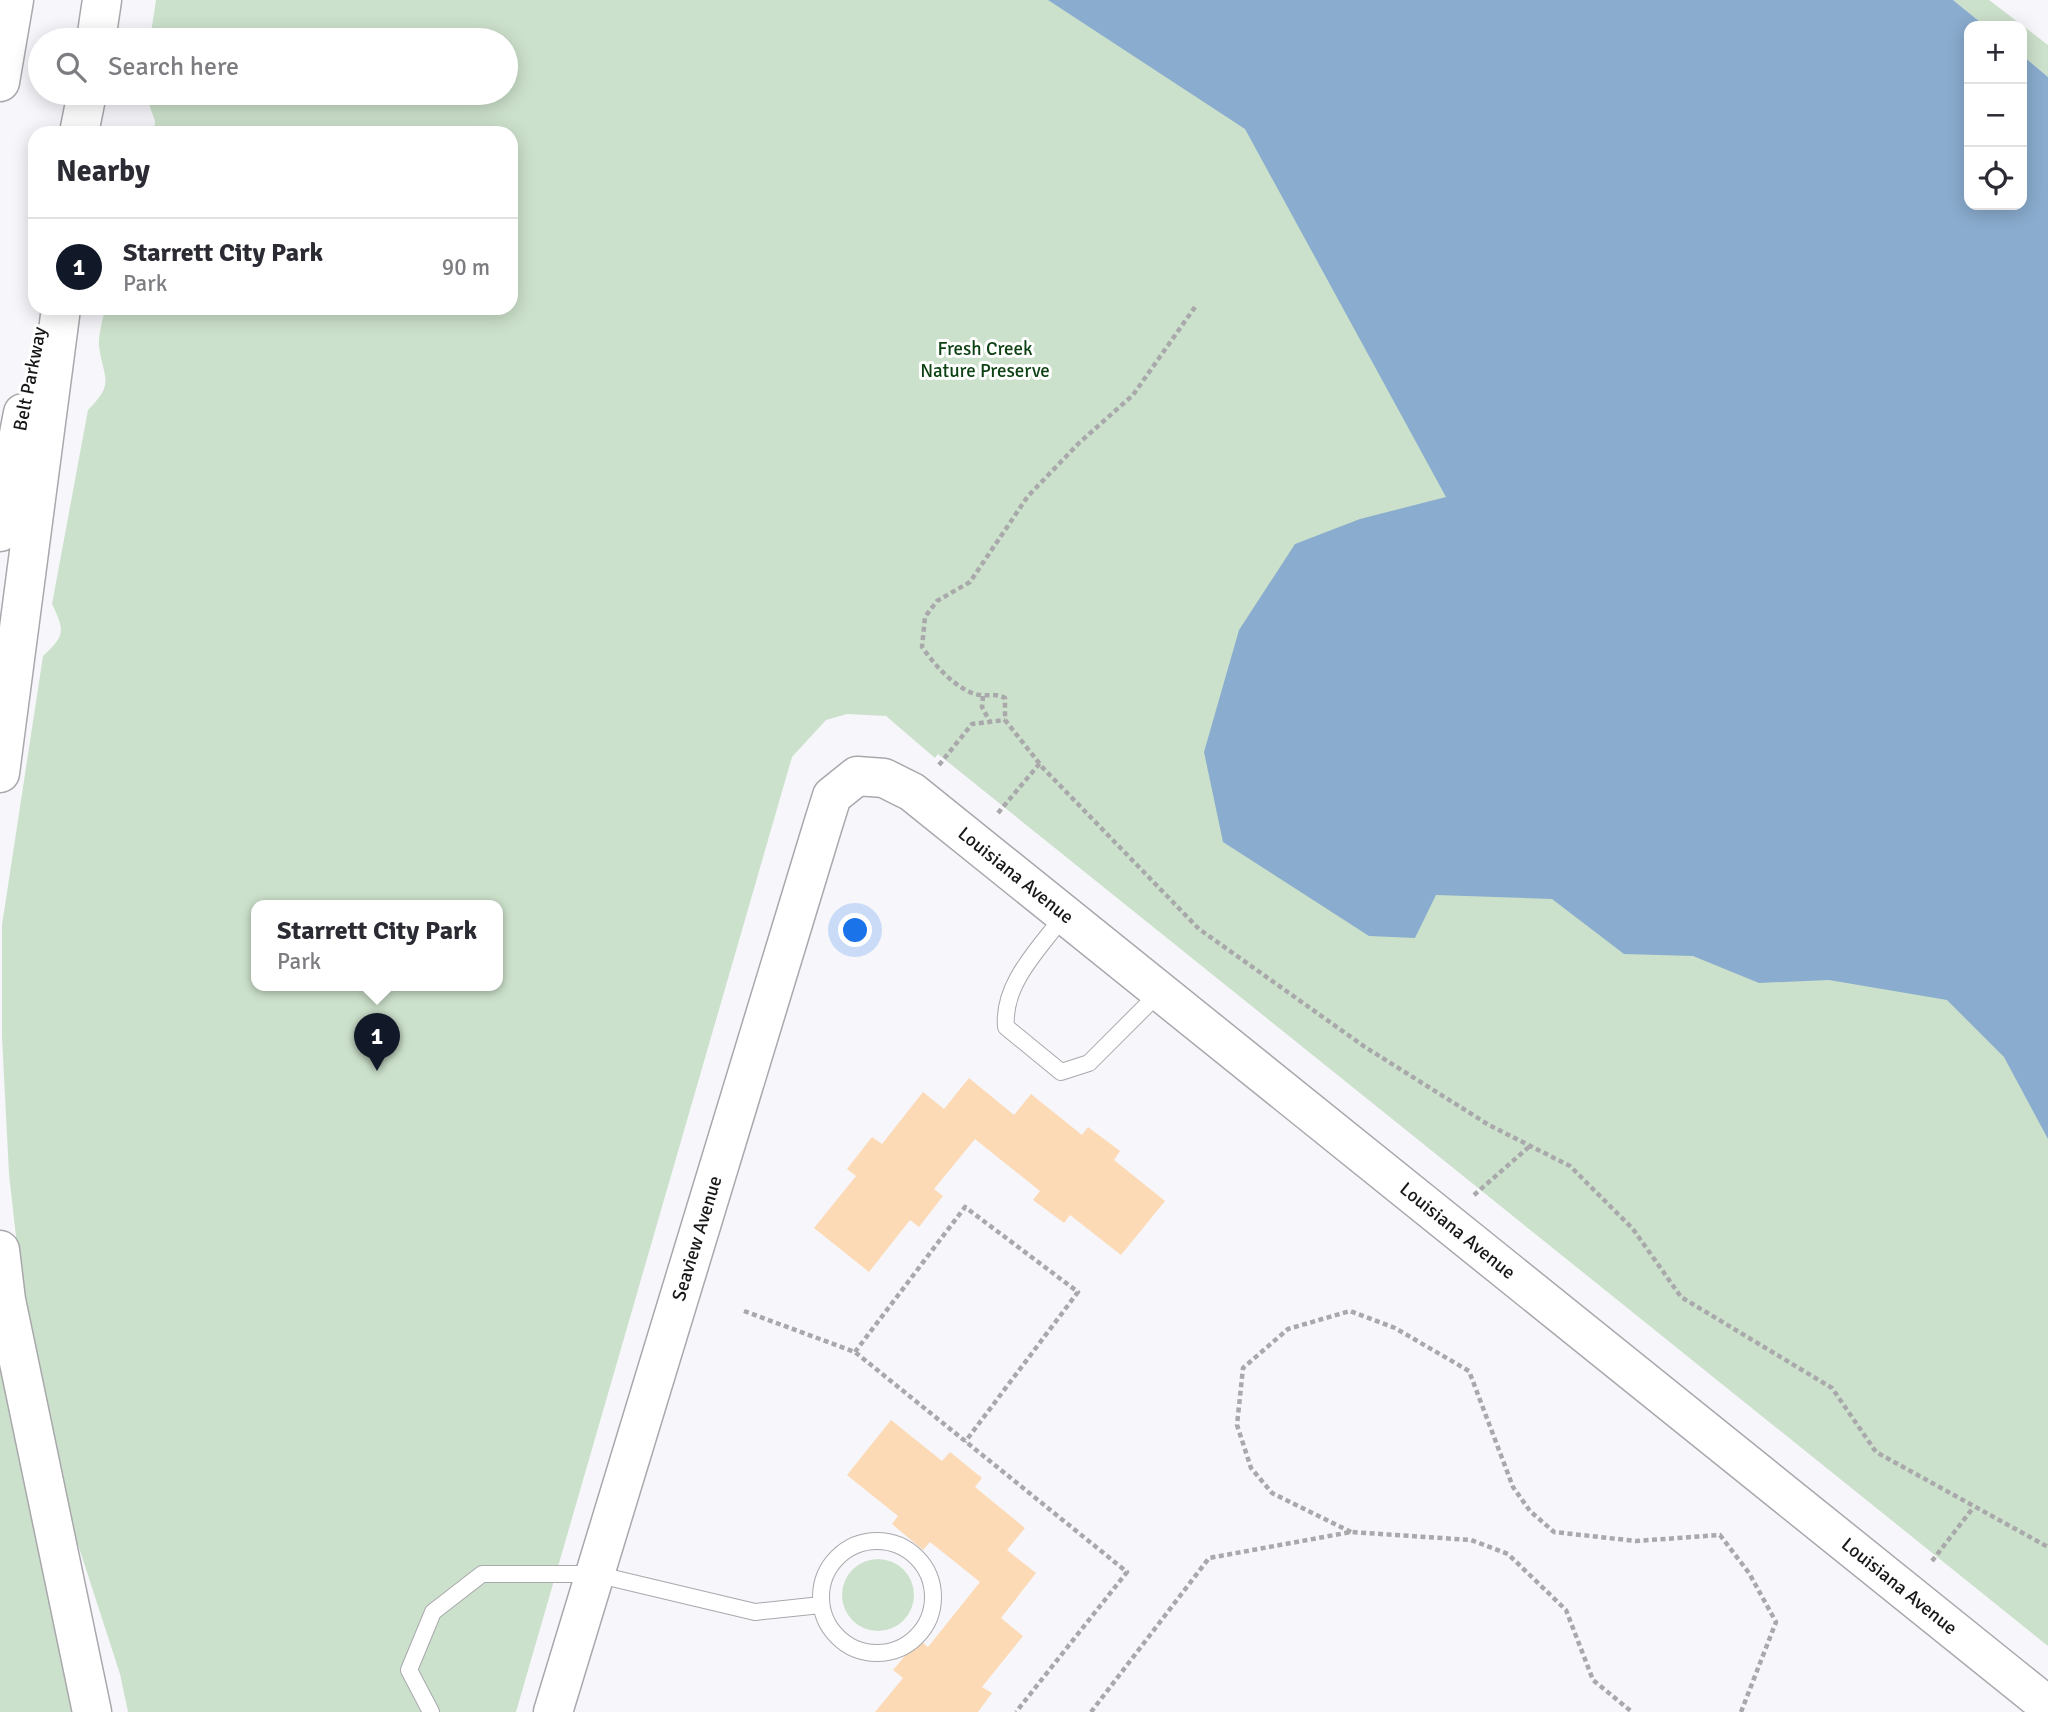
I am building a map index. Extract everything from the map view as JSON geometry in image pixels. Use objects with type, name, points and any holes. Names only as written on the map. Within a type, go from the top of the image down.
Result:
[{"type":"main road","points":[[98,28],[102,0]]},
{"type":"main road","points":[[0,69],[14,3]]},
{"type":"main road","points":[[0,82],[14,3]]},
{"type":"main road","points":[[83,126],[86,105]]},
{"type":"main road","name":"Belt Parkway","points":[[0,532],[43,315]]},
{"type":"main road","points":[[0,773],[60,315]]},
{"type":"main road","name":"Louisiana Avenue","points":[[858,776],[884,778],[912,792],[2048,1706]]},
{"type":"main road","name":"Seaview Avenue","points":[[553,1712],[821,828],[832,796],[858,776]]},
{"type":"main road","points":[[0,1250],[9,1313],[92,1712]]},
{"type":"lane","points":[[1065,914],[1016,980],[1005,1013],[1006,1027],[1061,1072],[1089,1063],[1161,990]]},
{"type":"lane","points":[[870,1542],[887,1542],[904,1548],[918,1559],[928,1573],[933,1590],[932,1609],[925,1627],[912,1641],[894,1651],[875,1653],[848,1644],[827,1624],[821,1605],[825,1580],[838,1557],[853,1547],[870,1542]]},
{"type":"lane","points":[[431,1712],[409,1670],[433,1612],[482,1574],[595,1574],[755,1612],[821,1605]]},
{"type":"path","points":[[1195,307],[1133,395],[1028,496],[970,582],[937,601],[925,618],[922,647],[939,670],[971,693],[983,696],[996,694],[1005,698],[1005,720],[1040,763],[1199,929],[1366,1047],[1489,1125],[1570,1166],[1624,1220],[1681,1297],[1832,1388],[1876,1452],[1973,1508],[2048,1546]]},
{"type":"path","points":[[983,696],[982,707],[990,722]]},
{"type":"path","points":[[939,765],[972,724],[1005,720]]},
{"type":"path","points":[[998,813],[1040,763]]},
{"type":"path","points":[[1474,1195],[1530,1146]]},
{"type":"path","points":[[855,1352],[965,1207],[1078,1292],[965,1442]]},
{"type":"path","points":[[744,1311],[855,1352],[1127,1572],[1016,1712]]},
{"type":"path","points":[[1351,1532],[1272,1493],[1251,1468],[1237,1425],[1243,1368],[1288,1329],[1350,1311],[1395,1328],[1469,1371],[1513,1487],[1530,1511],[1554,1532],[1636,1541],[1720,1535],[1749,1573],[1776,1622],[1741,1712]]},
{"type":"path","points":[[1931,1561],[1973,1508]]},
{"type":"path","points":[[1090,1712],[1209,1558],[1351,1532],[1471,1540],[1508,1553],[1566,1610],[1593,1680],[1632,1712]]},
{"type":"green space","name":"Fresh Creek Nature Preserve","points":[[156,0],[1131,0],[1237,69],[1939,940],[2048,1094],[2048,1646],[938,754],[935,758],[886,716],[847,714],[826,720],[792,757],[516,1712],[128,1712],[120,1674],[73,1529],[27,1335],[9,1174],[2,1037],[2,925],[43,656],[56,643],[61,633],[52,604],[88,410],[105,387],[99,342],[104,315],[518,315],[518,126],[155,126],[149,105],[518,105],[518,28],[152,28]]},
{"type":"green space","points":[[1953,0],[1989,0],[2017,21],[1979,21]]},
{"type":"green space","points":[[2027,29],[2048,45],[2048,77],[2027,59]]},
{"type":"green space","points":[[0,1351],[73,1712],[0,1712]]},
{"type":"green space","points":[[878,1559],[898,1565],[908,1575],[914,1595],[908,1615],[898,1625],[878,1631],[858,1625],[848,1615],[842,1595],[848,1575],[858,1565]]},
{"type":"water","points":[[1048,0],[1953,0],[1979,21],[1964,21],[1964,210],[2027,210],[2027,59],[2048,77],[2048,1139],[2004,1057],[1947,1000],[1829,980],[1759,983],[1693,956],[1624,954],[1552,899],[1436,895],[1415,938],[1369,936],[1223,842],[1204,752],[1239,630],[1295,544],[1360,519],[1446,497],[1245,129]]},
{"type":"building","points":[[969,1078],[1014,1115],[1031,1094],[1082,1135],[1088,1127],[1120,1151],[1114,1160],[1165,1201],[1121,1255],[1070,1215],[1064,1223],[1033,1200],[1040,1191],[975,1139],[934,1189],[943,1196],[919,1227],[910,1220],[869,1272],[814,1228],[856,1176],[847,1169],[872,1137],[882,1144],[923,1092],[944,1109]]},
{"type":"building","points":[[891,1420],[942,1461],[950,1452],[982,1478],[975,1487],[1025,1528],[1007,1550],[1036,1573],[1001,1618],[1023,1636],[982,1687],[992,1693],[978,1712],[875,1712],[903,1678],[893,1670],[919,1639],[928,1647],[980,1582],[930,1542],[923,1550],[892,1524],[898,1516],[847,1475]]},
{"type":"place","name":"Starrett City Park","points":[[377,1071]]}]
